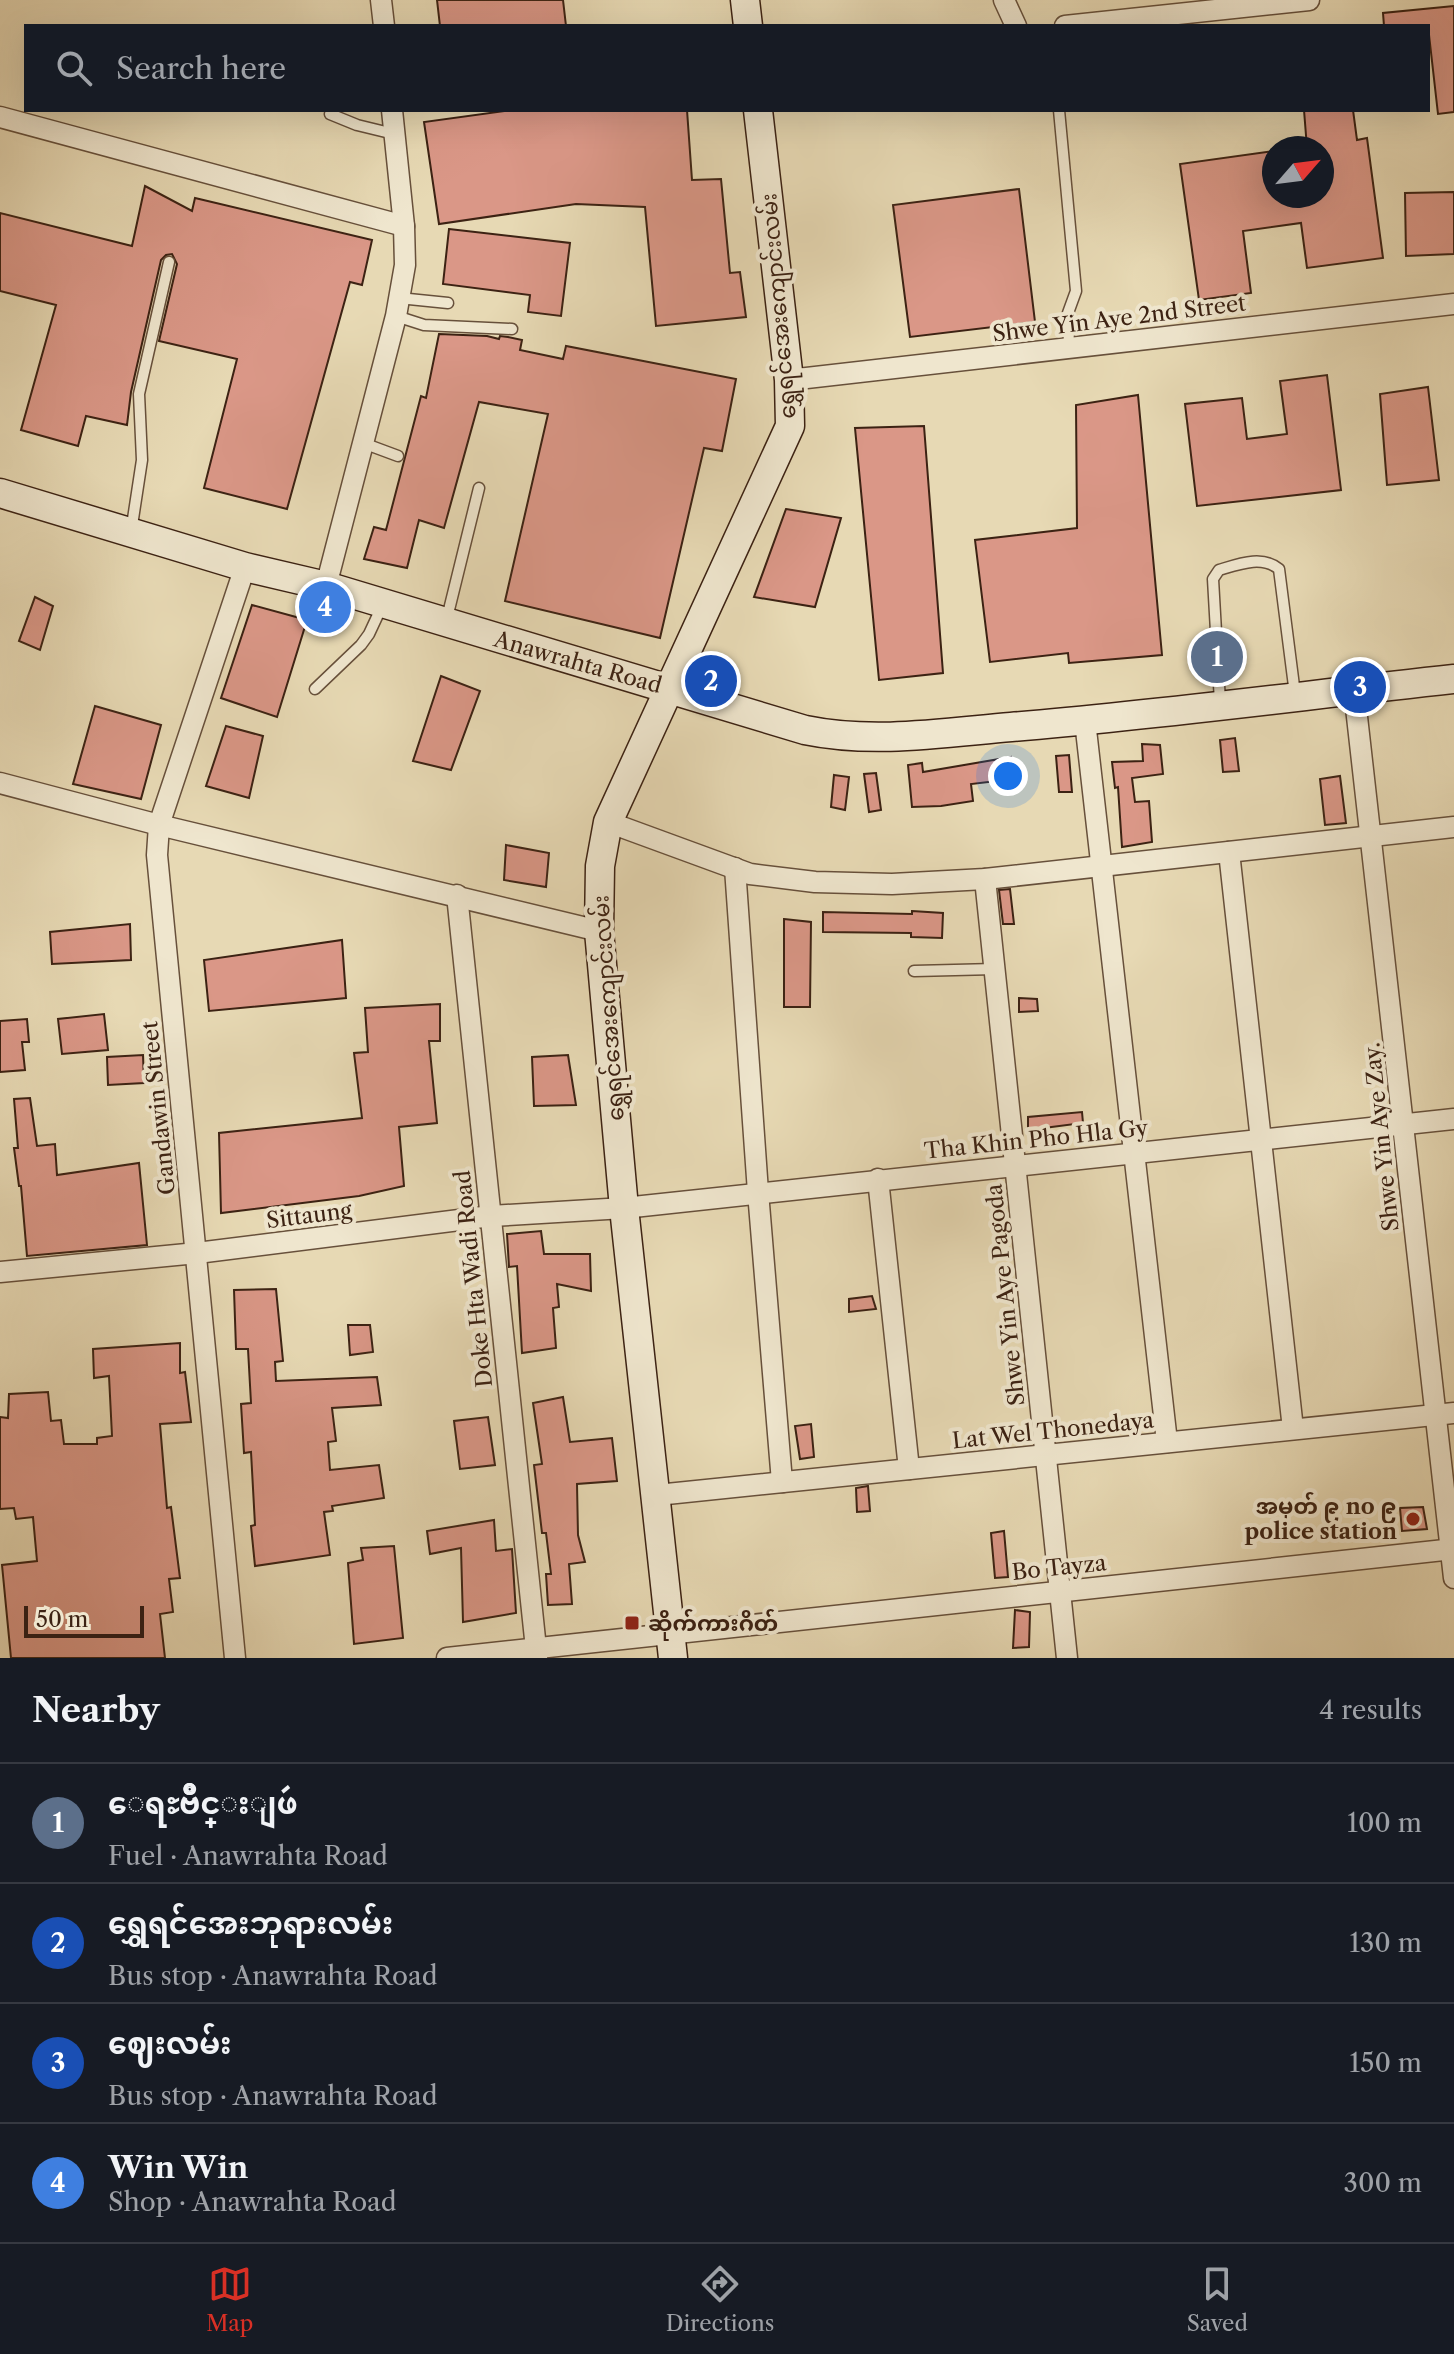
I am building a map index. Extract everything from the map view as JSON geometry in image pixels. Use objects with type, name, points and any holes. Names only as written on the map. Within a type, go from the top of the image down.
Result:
[{"type":"street","points":[[381,0],[384,24]]},
{"type":"street","points":[[745,0],[748,24]]},
{"type":"street","points":[[1004,0],[1015,24]]},
{"type":"street","points":[[1084,24],[1309,0]]},
{"type":"street","points":[[326,586],[398,307],[405,265],[392,112]]},
{"type":"street","name":"ရွှေရင်အေးကျောင်းလမ်း","points":[[672,1646],[624,1208],[599,931],[600,866],[608,822],[790,426],[789,380],[758,112]]},
{"type":"street","points":[[0,117],[404,226]]},
{"type":"street","name":"Shwe Yin Aye 2nd Street","points":[[789,380],[1454,304]]},
{"type":"street","name":"Anawrahta Road","points":[[0,493],[245,567],[326,586],[833,736],[871,738],[1085,721],[1454,679]]},
{"type":"street","name":"Gandawin Street","points":[[235,1658],[157,855],[159,825],[245,567]]},
{"type":"street","name":"Shwe Yin Aye Zay.","points":[[1354,690],[1404,1124],[1445,1414],[1454,1578]]},
{"type":"street","points":[[1085,721],[1167,1442]]},
{"type":"street","points":[[0,783],[159,825],[599,931]]},
{"type":"street","points":[[608,822],[750,874],[815,882],[892,884],[985,879],[1454,827]]},
{"type":"street","points":[[1229,852],[1293,1429]]},
{"type":"street","points":[[735,868],[782,1482]]},
{"type":"street","name":"Shwe Yin Aye Pagoda","points":[[985,879],[1067,1658]]},
{"type":"street","name":"Doke Hta Wadi Road","points":[[457,895],[536,1653]]},
{"type":"street","name":"Tha Khin Pho Hla Gy","points":[[624,1208],[1454,1119]]},
{"type":"street","points":[[878,1179],[909,1469]]},
{"type":"street","name":"Sittaung","points":[[0,1272],[197,1253],[491,1216],[624,1208]]},
{"type":"street","name":"Lat Wel Thonedaya","points":[[657,1495],[1445,1414]]},
{"type":"street","name":"Bo Tayza","points":[[447,1658],[672,1646],[1060,1591],[1452,1549]]},
{"type":"lane","points":[[1059,112],[1076,291],[1068,313],[1069,348]]},
{"type":"lane","points":[[330,114],[357,125],[394,134]]},
{"type":"lane","points":[[131,532],[142,460],[139,394],[169,262]]},
{"type":"lane","points":[[398,307],[448,303]]},
{"type":"lane","points":[[398,307],[424,325],[512,329]]},
{"type":"lane","points":[[363,443],[398,456]]},
{"type":"lane","points":[[445,622],[479,488]]},
{"type":"lane","points":[[1220,706],[1213,579],[1219,570],[1249,563],[1269,561],[1279,569],[1295,696]]},
{"type":"lane","points":[[315,689],[361,645],[383,604]]},
{"type":"lane","points":[[914,971],[995,969]]},
{"type":"building","points":[[437,0],[563,0],[566,24],[440,24]]},
{"type":"building","points":[[1454,6],[1454,112],[1438,114],[1430,24],[1384,24],[1383,13]]},
{"type":"building","points":[[497,112],[687,112],[692,180],[721,179],[730,273],[740,272],[746,317],[656,326],[645,207],[576,204],[439,224],[424,122]]},
{"type":"building","points":[[1304,112],[1353,112],[1357,140],[1367,138],[1383,258],[1307,268],[1301,223],[1243,231],[1251,293],[1199,300],[1180,164],[1262,153],[1262,208],[1334,208],[1334,136],[1306,136]]},
{"type":"building","points":[[145,186],[192,211],[195,198],[372,240],[362,285],[350,282],[287,509],[204,488],[237,359],[159,341],[177,264],[172,254],[161,260],[131,392],[127,425],[86,416],[78,446],[21,430],[56,305],[0,291],[0,213],[132,246]]},
{"type":"building","points":[[1019,189],[1035,322],[910,337],[893,205]]},
{"type":"building","points":[[1454,192],[1454,254],[1406,256],[1405,193]]},
{"type":"building","points":[[449,229],[570,243],[561,316],[528,312],[530,295],[443,284]]},
{"type":"building","points":[[439,334],[508,337],[522,340],[520,350],[563,359],[566,346],[736,379],[722,451],[704,448],[660,638],[505,601],[548,414],[479,402],[444,528],[419,520],[407,568],[364,559],[374,527],[386,530],[421,396],[426,398]]},
{"type":"building","points":[[1327,375],[1341,490],[1197,506],[1185,404],[1242,398],[1247,439],[1287,434],[1280,381]]},
{"type":"building","points":[[1428,387],[1439,480],[1387,485],[1380,394]]},
{"type":"building","points":[[1138,395],[1162,655],[1069,663],[1068,653],[990,662],[975,540],[1077,528],[1076,405]]},
{"type":"building","points":[[924,426],[943,673],[879,680],[855,428]]},
{"type":"building","points":[[786,509],[841,518],[815,607],[754,597]]},
{"type":"building","points":[[35,597],[53,606],[40,650],[19,641]]},
{"type":"building","points":[[252,605],[307,620],[277,717],[221,698]]},
{"type":"building","points":[[441,676],[480,691],[451,770],[413,761]]},
{"type":"building","points":[[95,706],[161,725],[141,799],[73,784]]},
{"type":"building","points":[[226,726],[263,736],[249,798],[206,786]]},
{"type":"building","points":[[1235,738],[1239,771],[1223,772],[1220,740]]},
{"type":"building","points":[[1142,744],[1160,745],[1163,774],[1132,778],[1135,802],[1149,801],[1152,842],[1122,847],[1118,787],[1115,788],[1112,762],[1143,761]]},
{"type":"building","points":[[1069,755],[1072,792],[1059,792],[1056,756]]},
{"type":"building","points":[[1011,757],[1013,779],[971,784],[973,801],[912,807],[908,765],[922,763],[923,772]]},
{"type":"building","points":[[876,773],[881,810],[869,812],[864,774]]},
{"type":"building","points":[[834,775],[849,777],[845,810],[831,807]]},
{"type":"building","points":[[1340,776],[1346,823],[1325,825],[1320,779]]},
{"type":"building","points":[[506,845],[549,853],[546,887],[504,880]]},
{"type":"building","points":[[1010,889],[1014,924],[1003,924],[999,890]]},
{"type":"building","points":[[912,911],[943,913],[942,938],[911,937],[911,933],[823,932],[823,912],[912,914]]},
{"type":"building","points":[[784,919],[811,922],[810,1007],[784,1007]]},
{"type":"building","points":[[130,924],[131,960],[52,964],[50,932]]},
{"type":"building","points":[[342,940],[346,998],[209,1011],[204,960]]},
{"type":"building","points":[[1019,998],[1037,999],[1038,1011],[1019,1012]]},
{"type":"building","points":[[440,1004],[440,1041],[429,1041],[437,1123],[399,1127],[404,1186],[359,1196],[221,1213],[219,1133],[362,1118],[354,1053],[368,1052],[365,1008]]},
{"type":"building","points":[[104,1014],[108,1050],[62,1054],[58,1019]]},
{"type":"building","points":[[27,1019],[29,1042],[22,1042],[25,1070],[0,1072],[0,1021]]},
{"type":"building","points":[[143,1055],[144,1083],[108,1085],[107,1057]]},
{"type":"building","points":[[568,1055],[576,1105],[534,1106],[532,1057]]},
{"type":"building","points":[[30,1098],[37,1146],[55,1144],[57,1175],[139,1163],[147,1245],[27,1256],[21,1186],[14,1148],[18,1148],[14,1099]]},
{"type":"building","points":[[1082,1112],[1083,1123],[1028,1130],[1028,1117]]},
{"type":"building","points":[[541,1231],[544,1254],[590,1254],[591,1291],[557,1284],[559,1307],[553,1308],[556,1348],[522,1353],[517,1266],[509,1267],[507,1234]]},
{"type":"building","points":[[276,1289],[283,1361],[275,1362],[276,1381],[377,1377],[381,1405],[332,1408],[336,1441],[328,1442],[330,1470],[379,1465],[384,1498],[332,1506],[333,1511],[324,1512],[330,1555],[255,1566],[251,1526],[255,1525],[251,1452],[244,1453],[241,1404],[251,1403],[248,1349],[236,1349],[234,1290]]},
{"type":"building","points":[[872,1296],[876,1309],[849,1312],[849,1299]]},
{"type":"building","points":[[348,1325],[370,1325],[373,1352],[350,1355]]},
{"type":"building","points":[[180,1343],[180,1373],[185,1372],[191,1422],[160,1424],[167,1508],[171,1507],[180,1578],[169,1579],[173,1612],[160,1614],[165,1658],[11,1658],[2,1565],[37,1561],[33,1517],[16,1519],[14,1508],[0,1509],[0,1417],[8,1418],[9,1394],[48,1392],[51,1421],[61,1420],[64,1444],[97,1444],[97,1438],[112,1436],[109,1376],[94,1378],[93,1349]]},
{"type":"building","points":[[563,1397],[570,1442],[612,1438],[617,1481],[577,1484],[578,1535],[585,1562],[569,1564],[572,1604],[548,1605],[546,1574],[551,1574],[546,1533],[542,1533],[534,1465],[542,1464],[533,1403]]},
{"type":"building","points":[[488,1417],[495,1465],[460,1469],[454,1421]]},
{"type":"building","points":[[811,1424],[814,1457],[800,1459],[795,1426]]},
{"type":"building","points":[[868,1486],[870,1511],[857,1512],[856,1488]]},
{"type":"building","name":"အမှတ် ၉ no ၉ police station","points":[[1423,1507],[1427,1529],[1402,1531],[1400,1508]]},
{"type":"building","points":[[494,1520],[496,1551],[512,1549],[516,1613],[463,1622],[461,1548],[430,1554],[427,1531]]},
{"type":"building","points":[[1004,1531],[1008,1577],[995,1578],[991,1533]]},
{"type":"building","points":[[394,1546],[403,1638],[354,1644],[348,1563],[363,1560],[361,1548]]},
{"type":"building","points":[[1015,1610],[1030,1612],[1029,1647],[1013,1648]]},
{"type":"place","name":"Win Win","points":[[325,607]]},
{"type":"place","name":"ေရႊဗ်ိဳင္းျဖဴ","points":[[1217,657]]},
{"type":"place","name":"ရွှေရင်အေးဘုရားလမ်း","points":[[711,681]]},
{"type":"place","name":"ဈေးလမ်း","points":[[1360,687]]},
{"type":"place","name":"အမှတ် ၉ no ၉ police station","points":[[1413,1519]]},
{"type":"place","name":"ဆိုက်ကားဂိတ်","points":[[632,1623]]}]
